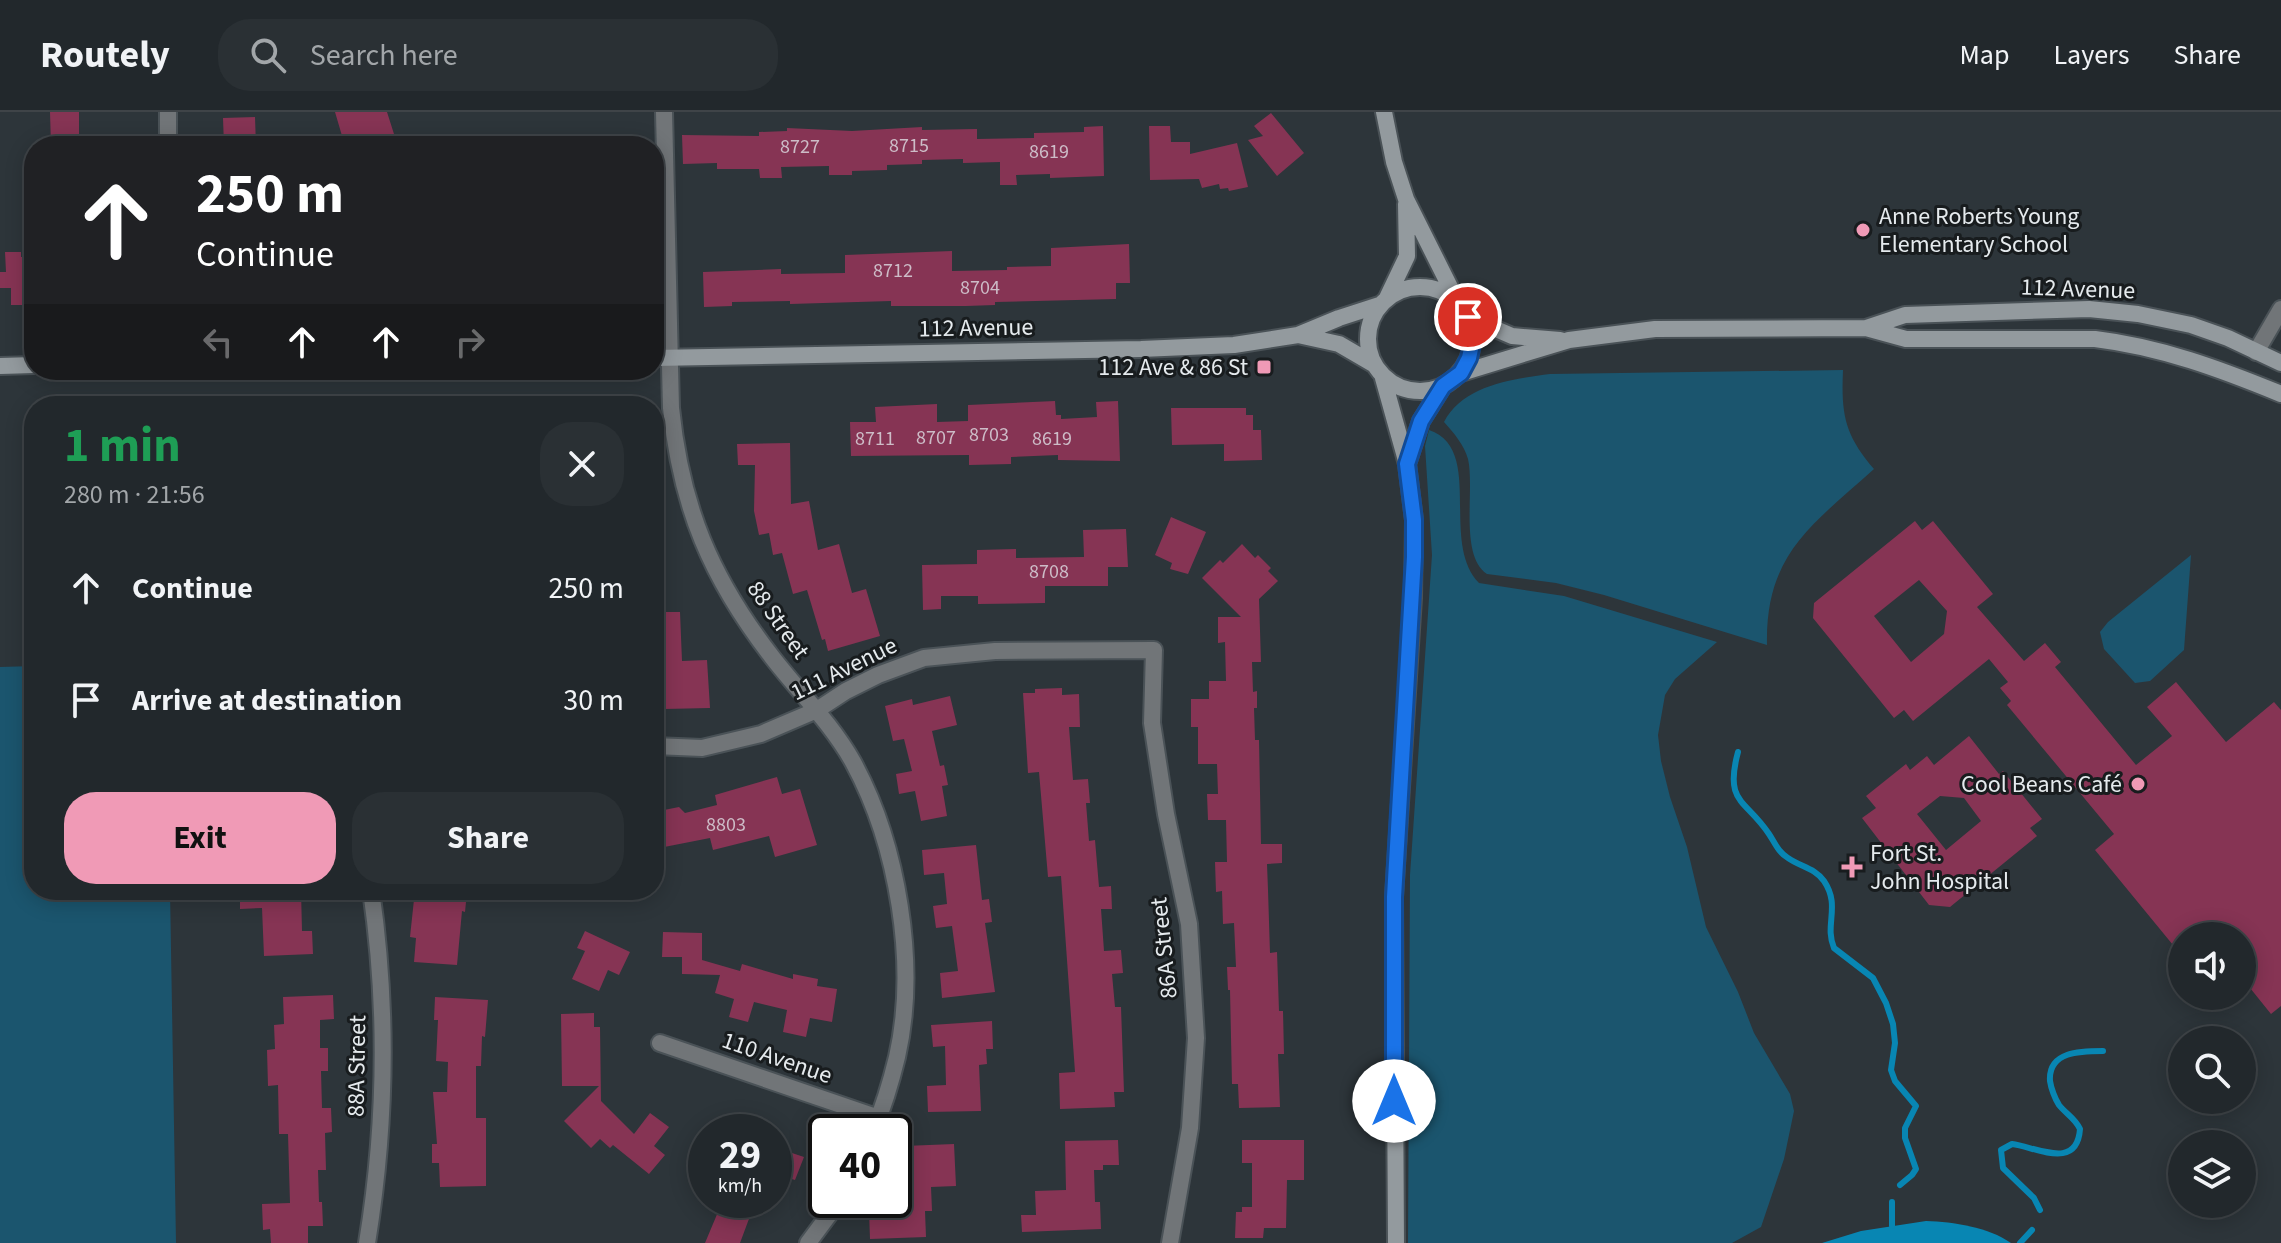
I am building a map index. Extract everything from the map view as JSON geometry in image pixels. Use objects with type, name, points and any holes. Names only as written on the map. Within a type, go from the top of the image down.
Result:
[{"type":"street","points":[[168,112],[168,136]]},
{"type":"street","name":"88 Street","points":[[664,112],[664,136]]},
{"type":"street","points":[[1379,371],[1395,387],[1426,391],[1443,386],[1461,373],[1472,344],[1468,317],[1406,199],[1394,162],[1384,112]]},
{"type":"street","points":[[1396,1243],[1394,897],[1414,520],[1407,464],[1369,334],[1372,320],[1407,256],[1406,199]]},
{"type":"street","points":[[1383,302],[1405,290],[1422,288],[1439,291],[1457,301]]},
{"type":"street","name":"112 Avenue","points":[[664,358],[1234,345],[1298,335],[1383,302]]},
{"type":"street","name":"112 Avenue","points":[[1866,328],[1905,315],[2089,309],[2138,314],[2191,325],[2281,363]]},
{"type":"street","points":[[2256,352],[2281,309]]},
{"type":"street","name":"112 Avenue","points":[[1468,317],[1512,336],[1569,340]]},
{"type":"street","name":"112 Avenue","points":[[1461,373],[1569,340],[1655,329],[1866,328],[1906,339],[2095,339],[2125,343],[2188,358],[2281,394]]},
{"type":"street","name":"112 Avenue","points":[[1298,335],[1339,344],[1379,371]]},
{"type":"street","points":[[0,366],[24,365]]},
{"type":"street","name":"88 Street","points":[[664,372],[675,450],[684,491],[698,530],[739,612],[773,659],[817,710],[852,761],[888,853],[904,947],[902,1024],[898,1055],[879,1114]]},
{"type":"street","points":[[1407,464],[1421,421],[1443,386]]},
{"type":"street","name":"111 Avenue","points":[[664,746],[702,748],[761,734],[817,710],[867,680],[924,658],[995,651],[1154,650]]},
{"type":"street","name":"86A Street","points":[[1154,650],[1152,723],[1166,814],[1189,924],[1196,1038],[1190,1128],[1170,1243]]},
{"type":"street","name":"88A Street","points":[[367,1243],[376,1183],[383,1036],[372,900]]},
{"type":"street","name":"110 Avenue","points":[[660,1043],[847,1114]]},
{"type":"street","points":[[808,1243],[827,1218]]},
{"type":"shaded area","points":[[1843,370],[1847,424],[1857,446],[1874,469],[1812,525],[1796,544],[1774,587],[1768,614],[1767,645],[1604,595],[1556,583],[1487,574],[1478,565],[1471,537],[1468,459],[1444,422],[1452,410],[1476,392],[1520,378],[1550,374]]},
{"type":"shaded area","points":[[1429,430],[1446,440],[1455,456],[1459,476],[1462,544],[1468,565],[1479,583],[1564,596],[1717,642],[1675,679],[1665,695],[1658,735],[1661,761],[1687,847],[1706,927],[1754,1033],[1790,1094],[1794,1111],[1784,1159],[1761,1227],[1732,1243],[1408,1243],[1410,875],[1432,555],[1425,446]]},
{"type":"shaded area","points":[[2191,555],[2184,650],[2150,681],[2135,683],[2104,649],[2100,632],[2108,622]]},
{"type":"shaded area","points":[[24,666],[24,900],[170,900],[176,1243],[0,1243],[0,667]]},
{"type":"shaded area","points":[[1926,1221],[1970,1226],[2011,1243],[1822,1243],[1861,1231]]},
{"type":"building","points":[[50,112],[79,112],[79,136],[51,136]]},
{"type":"building","points":[[335,112],[387,112],[394,134],[386,136],[342,136]]},
{"type":"building","points":[[1271,113],[1304,153],[1277,176],[1248,140],[1263,136],[1254,126]]},
{"type":"building","points":[[255,117],[256,136],[224,136],[223,118]]},
{"type":"building","points":[[1103,126],[1104,176],[1050,178],[1050,174],[1016,175],[1017,185],[1000,185],[1000,162],[963,163],[963,159],[887,165],[887,170],[852,171],[852,175],[829,175],[829,166],[781,167],[782,178],[760,178],[759,169],[717,169],[717,163],[683,164],[682,135],[759,136],[759,132],[787,131],[787,128],[852,131],[922,127],[922,130],[977,129],[977,139],[1034,138],[1034,133],[1084,132],[1084,127]]},
{"type":"building","points":[[1149,126],[1170,126],[1171,142],[1190,142],[1190,154],[1237,143],[1248,187],[1229,191],[1228,188],[1220,189],[1219,184],[1202,188],[1199,179],[1150,180]]},
{"type":"building","points":[[1129,244],[1130,283],[1116,283],[1116,299],[995,302],[995,305],[966,306],[891,306],[891,301],[732,302],[732,306],[704,307],[703,272],[781,269],[781,274],[845,273],[845,255],[952,251],[952,271],[1007,270],[1007,267],[1051,266],[1051,248]]},
{"type":"building","points":[[5,252],[21,252],[21,257],[24,257],[24,305],[11,305],[11,288],[0,288],[0,272],[6,272]]},
{"type":"building","points":[[1055,401],[1056,415],[1061,415],[1061,419],[1097,417],[1096,402],[1118,401],[1120,461],[1058,460],[1058,455],[1011,457],[1011,464],[969,465],[969,455],[851,456],[850,422],[876,422],[875,407],[937,404],[937,422],[968,421],[968,405]]},
{"type":"building","points":[[1171,408],[1246,408],[1246,415],[1253,415],[1253,430],[1261,430],[1262,460],[1224,461],[1224,444],[1172,445]]},
{"type":"building","points":[[790,443],[791,504],[809,501],[818,550],[839,544],[852,593],[866,589],[880,636],[828,651],[807,590],[793,594],[782,553],[773,555],[769,533],[759,535],[754,511],[755,465],[738,465],[737,444]]},
{"type":"building","points":[[1171,517],[1206,532],[1188,574],[1170,569],[1172,563],[1155,555]]},
{"type":"building","points":[[1915,521],[1922,530],[1933,521],[1993,594],[1977,607],[2024,661],[2045,643],[2061,662],[2055,667],[2136,765],[2172,736],[2147,707],[2176,682],[2226,742],[2274,702],[2281,710],[2281,1006],[2271,1014],[2256,995],[2256,922],[2168,922],[2168,939],[2095,850],[2114,834],[2007,705],[2011,701],[2000,688],[2008,682],[1989,659],[1913,721],[1904,710],[1894,718],[1813,618],[1814,603]],"holes":[[[1919,580],[1947,611],[1944,634],[1911,662],[1874,616]]]},
{"type":"building","points":[[1126,529],[1128,567],[1108,567],[1108,586],[1045,586],[1045,603],[978,604],[978,596],[941,596],[941,609],[923,610],[922,565],[977,564],[977,550],[1016,549],[1016,558],[1084,557],[1083,530]]},
{"type":"building","points":[[1242,544],[1255,558],[1258,555],[1271,568],[1268,571],[1278,581],[1259,599],[1261,662],[1252,662],[1253,692],[1257,691],[1257,708],[1254,708],[1255,740],[1259,740],[1261,844],[1282,844],[1282,863],[1267,864],[1270,953],[1277,952],[1279,1011],[1283,1011],[1284,1054],[1278,1054],[1280,1107],[1239,1108],[1238,1084],[1232,1084],[1227,967],[1236,967],[1234,923],[1223,924],[1222,891],[1216,892],[1215,862],[1227,862],[1226,820],[1208,820],[1207,794],[1218,794],[1217,764],[1198,764],[1198,727],[1191,727],[1191,699],[1209,699],[1209,681],[1226,681],[1225,642],[1218,643],[1218,617],[1241,617],[1202,578]]},
{"type":"building","points":[[664,612],[680,612],[682,661],[707,660],[710,708],[664,709]]},
{"type":"building","points":[[1062,688],[1062,695],[1079,694],[1080,727],[1069,727],[1073,780],[1088,779],[1089,841],[1095,840],[1099,887],[1111,886],[1112,909],[1101,909],[1104,951],[1121,950],[1123,973],[1112,974],[1115,1007],[1121,1007],[1124,1092],[1114,1092],[1115,1107],[1060,1109],[1059,1073],[1075,1072],[1061,876],[1048,877],[1039,772],[1028,773],[1023,693],[1035,693],[1035,689]]},
{"type":"building","points":[[950,696],[957,725],[932,731],[948,785],[942,786],[947,816],[921,821],[915,791],[899,794],[896,774],[912,771],[904,739],[893,741],[885,706],[912,699],[913,705]]},
{"type":"building","points":[[1969,736],[1999,774],[2003,771],[2042,819],[2030,828],[2037,836],[1950,907],[1929,905],[1862,818],[1876,808],[1866,796],[1906,764],[1910,770],[1927,756],[1934,765]],"holes":[[[1940,796],[1964,798],[1981,821],[1946,850],[1917,814]]]},
{"type":"building","points":[[777,777],[782,794],[800,789],[817,845],[775,857],[769,836],[713,850],[710,838],[664,847],[664,810],[679,807],[685,813],[717,805],[715,795]]},
{"type":"building","points":[[976,845],[982,900],[989,899],[992,922],[985,923],[995,992],[942,998],[940,973],[958,971],[952,926],[936,928],[933,906],[947,904],[944,873],[924,875],[922,850]]},
{"type":"building","points":[[240,900],[301,900],[302,931],[312,931],[313,954],[264,956],[262,908],[240,909]]},
{"type":"building","points":[[414,900],[466,900],[465,912],[462,911],[457,965],[414,962],[416,938],[410,937]]},
{"type":"building","points":[[585,931],[630,952],[619,975],[608,970],[599,991],[572,979],[585,951],[577,948]]},
{"type":"building","points":[[663,932],[702,933],[702,960],[740,971],[742,964],[793,979],[793,974],[818,979],[817,986],[837,989],[832,1022],[810,1018],[806,1037],[783,1032],[787,1010],[754,1002],[748,1022],[729,1017],[734,999],[715,993],[720,975],[682,974],[682,957],[662,957]]},
{"type":"building","points":[[333,995],[334,1019],[320,1020],[320,1048],[328,1048],[328,1071],[321,1071],[322,1108],[331,1108],[332,1132],[325,1133],[326,1170],[318,1170],[323,1226],[308,1226],[308,1243],[271,1243],[270,1229],[263,1230],[262,1204],[290,1203],[288,1134],[279,1134],[278,1085],[268,1086],[267,1050],[275,1049],[274,1025],[284,1024],[283,997]]},
{"type":"building","points":[[435,997],[488,1000],[481,1066],[476,1066],[476,1118],[486,1118],[486,1186],[440,1187],[439,1163],[432,1163],[432,1144],[437,1144],[433,1092],[447,1092],[448,1062],[436,1061],[438,1020],[434,1020]]},
{"type":"building","points":[[594,1013],[594,1027],[600,1027],[601,1101],[634,1134],[650,1113],[669,1127],[654,1146],[665,1155],[649,1174],[613,1145],[610,1148],[600,1139],[591,1148],[564,1121],[599,1086],[562,1086],[561,1014]]},
{"type":"building","points":[[992,1021],[993,1049],[986,1049],[987,1064],[979,1065],[981,1111],[928,1112],[927,1086],[946,1085],[945,1046],[933,1047],[931,1025]]},
{"type":"building","points":[[1118,1140],[1119,1165],[1103,1165],[1103,1170],[1094,1170],[1095,1202],[1100,1202],[1101,1229],[1022,1232],[1021,1215],[1036,1215],[1035,1191],[1066,1190],[1065,1141]]},
{"type":"building","points":[[1242,1140],[1304,1140],[1304,1180],[1287,1180],[1286,1228],[1264,1228],[1263,1238],[1235,1238],[1236,1212],[1242,1212],[1242,1207],[1252,1207],[1252,1163],[1242,1163]]},
{"type":"building","points":[[954,1144],[956,1186],[931,1187],[932,1211],[925,1211],[926,1237],[870,1239],[869,1218],[912,1218],[912,1146]]},
{"type":"building","points":[[792,1153],[804,1157],[795,1180],[792,1179]]},
{"type":"building","points":[[715,1218],[749,1218],[740,1243],[705,1243]]},
{"type":"waterway","points":[[1738,752],[1734,782],[1740,799],[1782,853],[1824,881],[1831,899],[1831,940],[1834,948],[1873,978],[1886,1003],[1895,1043],[1891,1070],[1895,1081],[1916,1106],[1905,1128],[1905,1138],[1916,1169],[1900,1185]]},
{"type":"waterway","points":[[2040,1210],[2034,1198],[2003,1168],[2001,1150],[2012,1144],[2054,1153],[2071,1149],[2077,1142],[2080,1129],[2056,1100],[2051,1071],[2060,1058],[2085,1051],[2103,1051]]},
{"type":"waterway","points":[[1892,1202],[1892,1226]]},
{"type":"waterway","points":[[2020,1243],[2032,1230]]},
{"type":"place","name":"Anne Roberts Young Elementary School","points":[[1863,230]]},
{"type":"place","name":"112 Ave & 86 St","points":[[1264,367]]},
{"type":"place","name":"Cool Beans Café","points":[[2138,784]]},
{"type":"place","name":"Fort St. John Hospital","points":[[1852,867]]},
{"type":"route","points":[[1394,1101],[1394,897],[1414,557],[1414,520],[1407,464],[1421,421],[1443,386],[1461,373],[1469,358],[1472,344],[1468,317]]}]
